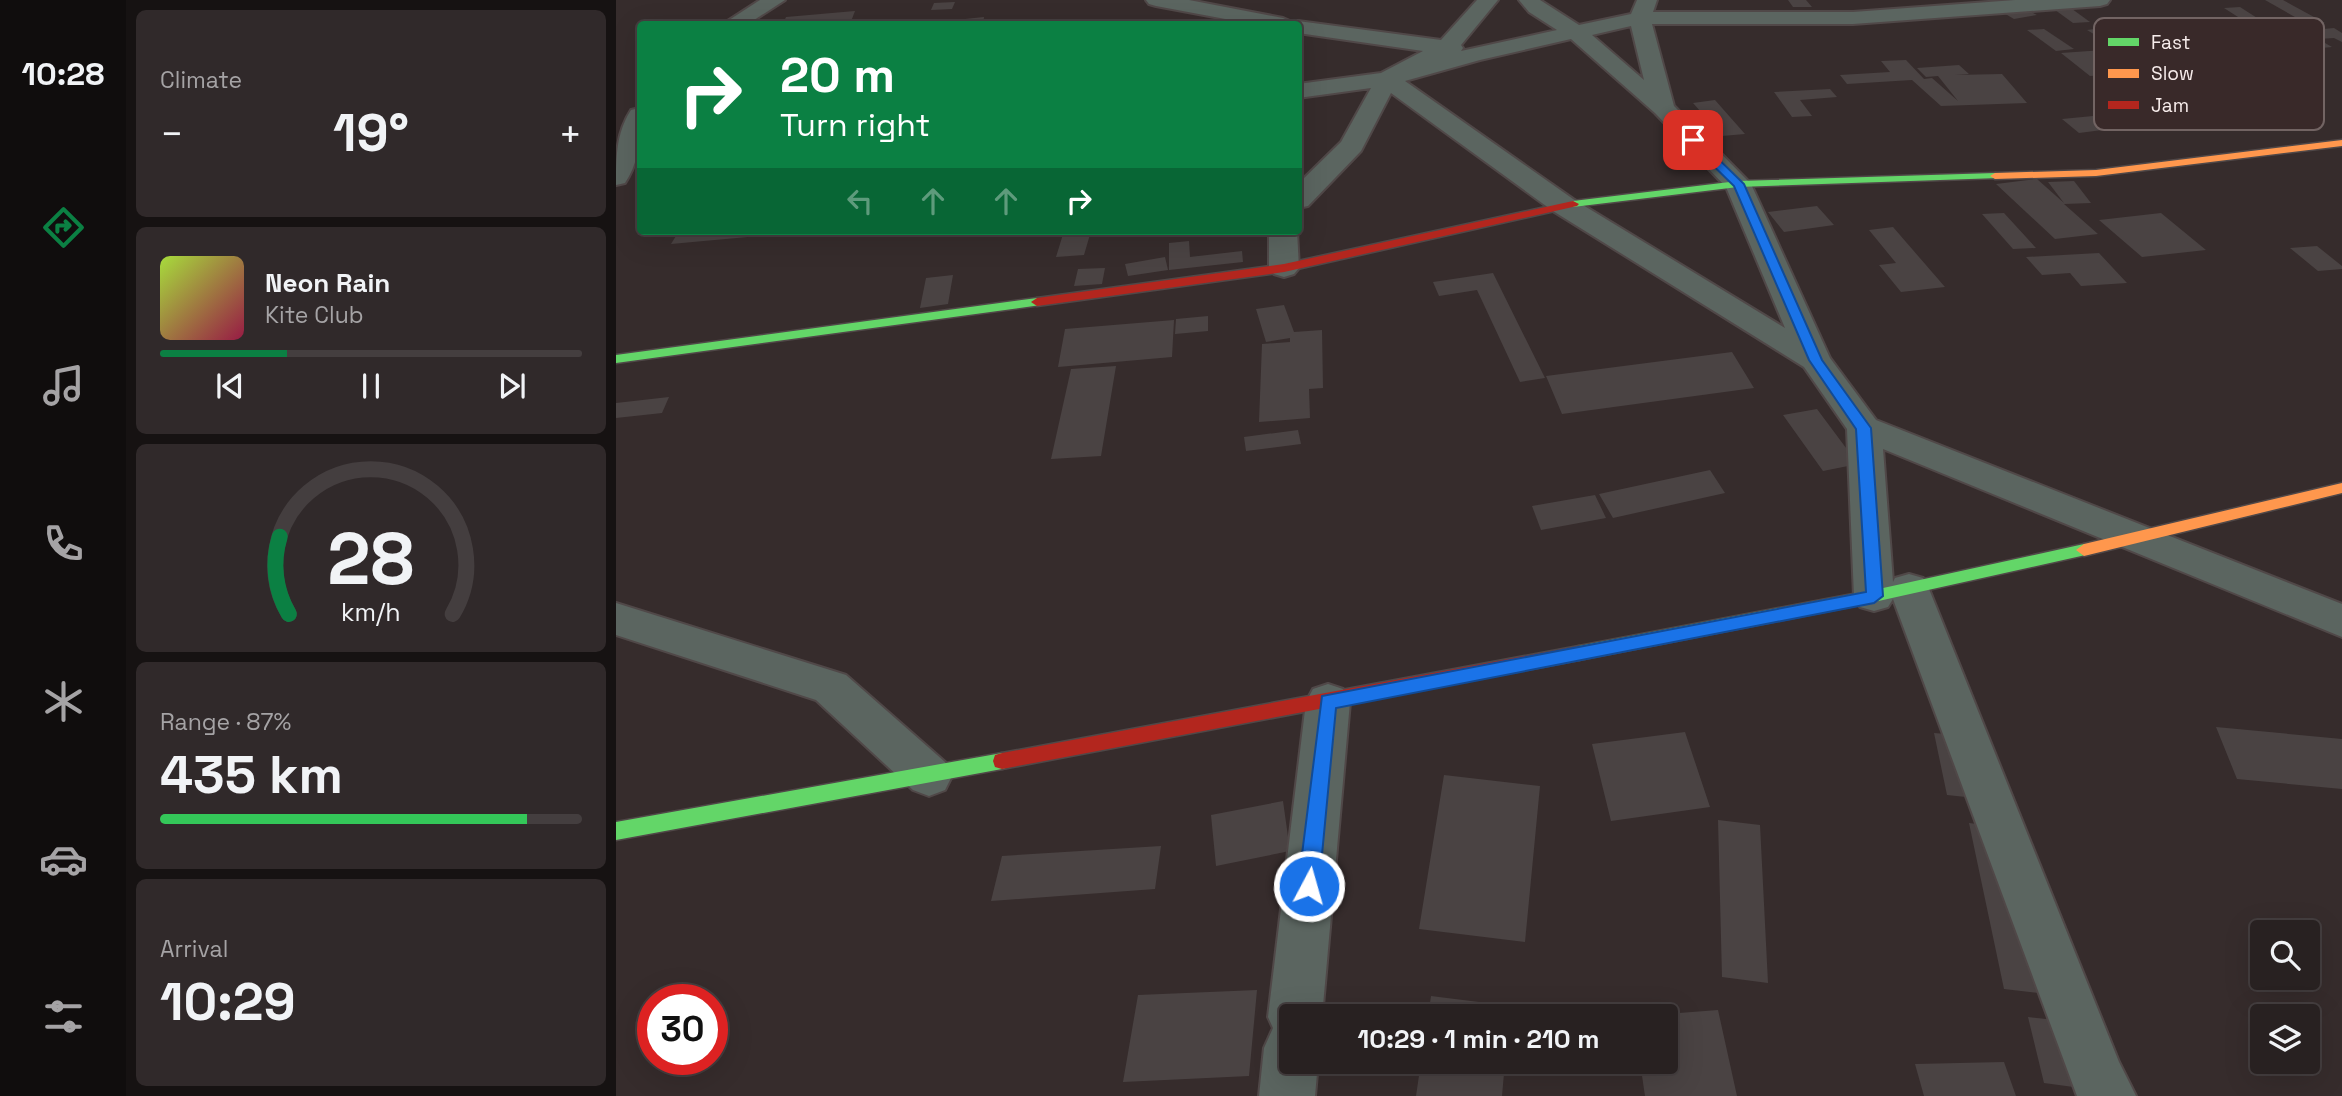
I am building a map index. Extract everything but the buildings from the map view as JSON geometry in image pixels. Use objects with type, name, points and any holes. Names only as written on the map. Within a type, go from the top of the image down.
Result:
[{"type":"street","points":[[739,21],[775,0]]},
{"type":"street","points":[[1156,0],[1267,21]]},
{"type":"street","points":[[1302,196],[1352,146],[1387,79],[1448,46],[1488,0]]},
{"type":"street","points":[[1529,0],[1536,8],[1577,33],[1663,108],[1738,184],[1815,360],[1864,428],[1892,593],[2099,1081],[2108,1096]]},
{"type":"street","points":[[1302,90],[1387,79],[1475,54],[1577,33],[1644,9],[1853,18],[2099,0]]},
{"type":"street","points":[[1644,9],[1663,108]]},
{"type":"street","points":[[1302,28],[1448,46],[1475,54]]},
{"type":"street","points":[[1387,79],[1563,205],[1815,360]]},
{"type":"street","points":[[616,176],[637,123]]},
{"type":"street","points":[[616,359],[1284,268],[1563,205],[1738,184],[2096,173],[2342,143]]},
{"type":"street","points":[[616,176],[637,172]]},
{"type":"street","points":[[1283,235],[1284,268]]},
{"type":"street","points":[[1864,428],[2342,621]]},
{"type":"street","points":[[616,831],[1328,702],[1892,593],[2342,488]]},
{"type":"street","points":[[616,619],[831,687],[929,776]]},
{"type":"street","points":[[1296,1004],[1328,702]]},
{"type":"street","points":[[1286,1096],[1289,1074]]},
{"type":"traffic: fast","points":[[1573,204],[1738,184],[1995,176]]},
{"type":"traffic: fast","points":[[616,359],[1037,302]]},
{"type":"traffic: fast","points":[[1579,653],[1874,596],[2084,550]]},
{"type":"traffic: fast","points":[[616,831],[1002,761]]},
{"type":"traffic: slow","points":[[1995,176],[2096,173],[2342,143]]},
{"type":"traffic: slow","points":[[2084,550],[2342,488]]},
{"type":"traffic: jam","points":[[1037,302],[1284,268],[1573,204]]},
{"type":"traffic: jam","points":[[1002,761],[1579,653]]},
{"type":"route","points":[[1309,886],[1328,702],[1874,596],[1864,428],[1815,360],[1738,184],[1693,140]]}]
